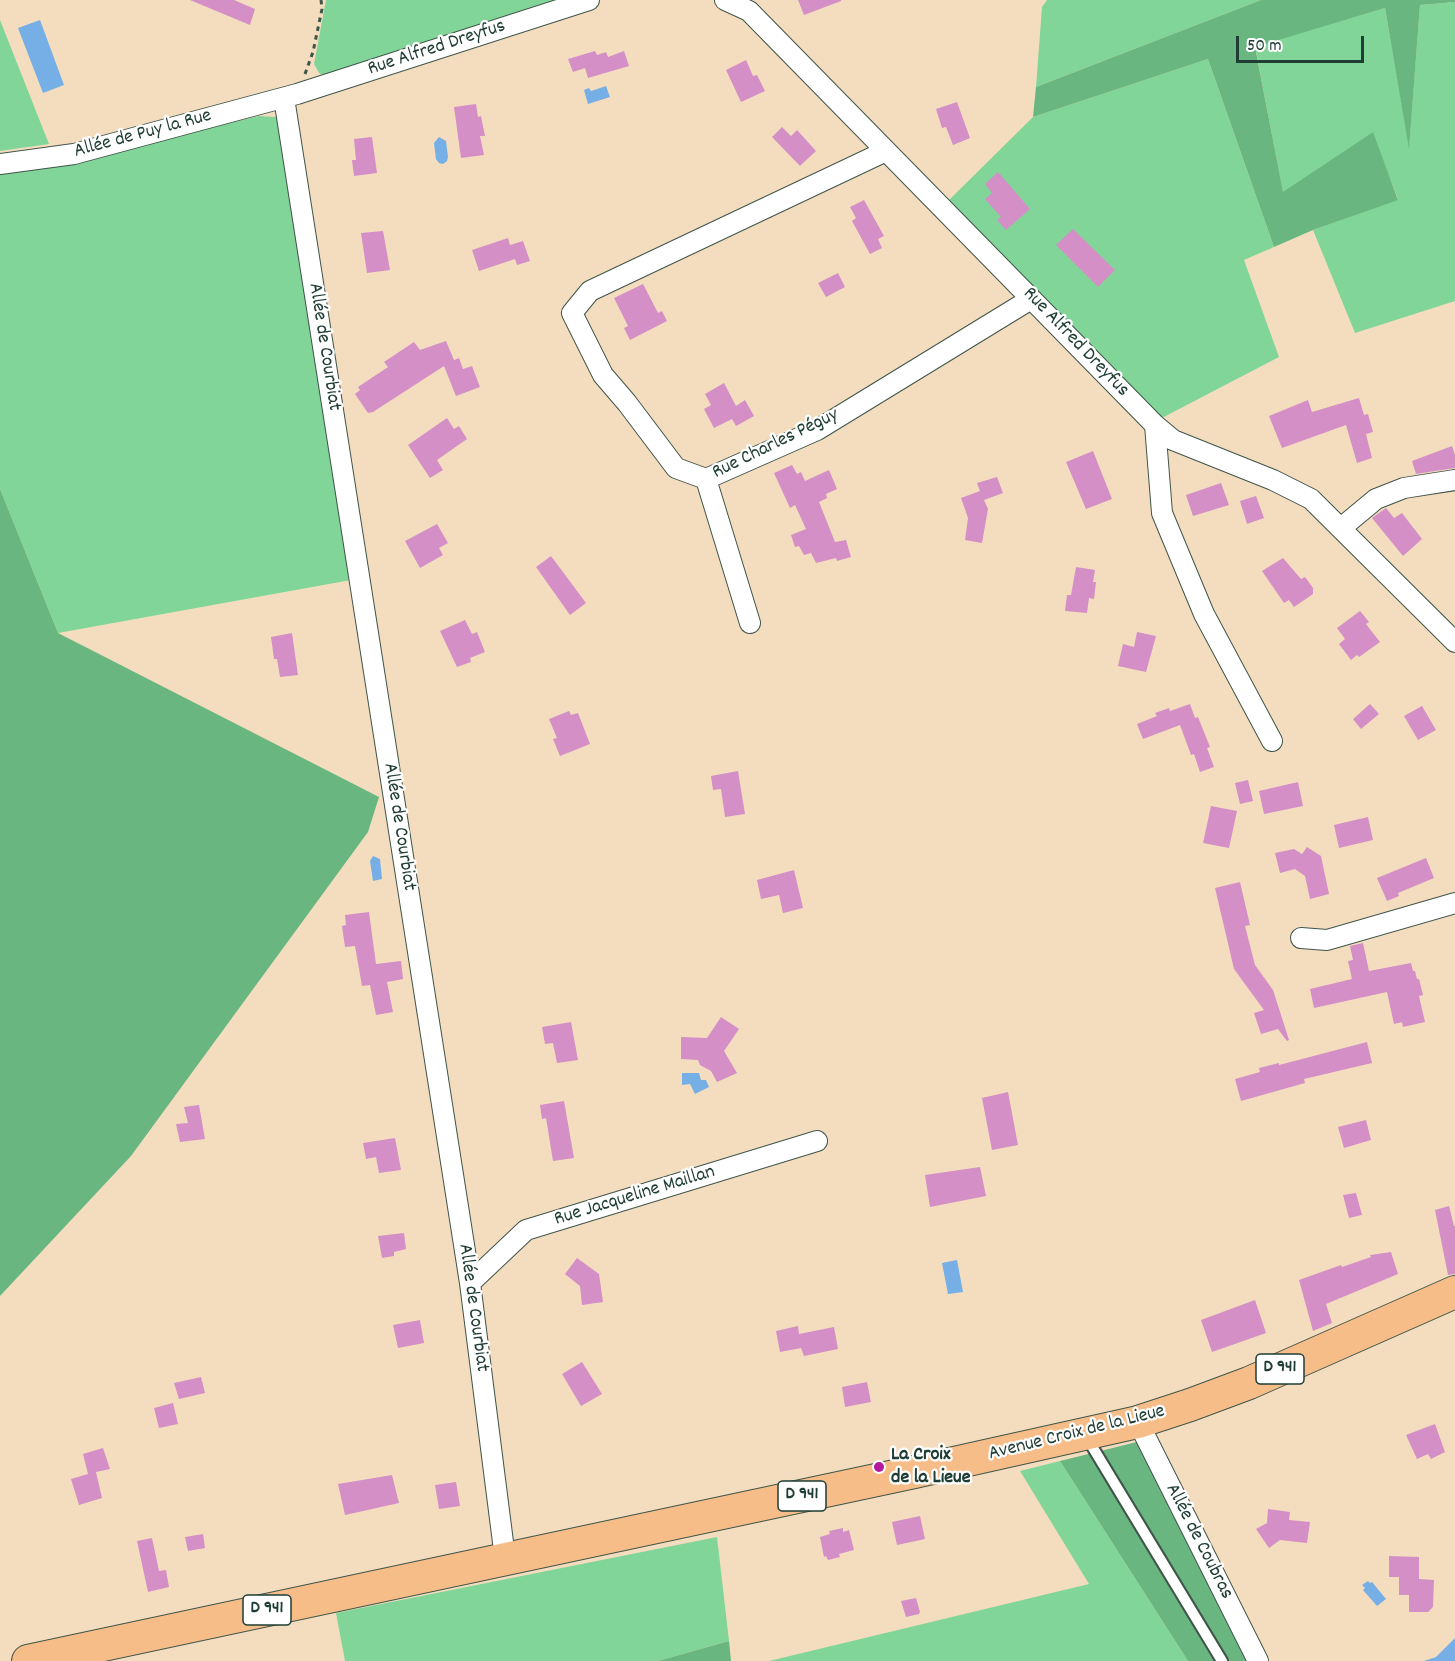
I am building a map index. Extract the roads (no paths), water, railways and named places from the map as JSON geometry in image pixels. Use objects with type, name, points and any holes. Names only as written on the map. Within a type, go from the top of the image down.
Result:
[{"type":"main road","name":"Avenue Croix de la Lieue","points":[[505,1558],[1138,1422],[1190,1406],[1249,1383],[1455,1292]]},
{"type":"main road","name":"D 941","points":[[28,1661],[505,1558]]},
{"type":"street","name":"Rue Alfred Dreyfus","points":[[291,96],[589,0]]},
{"type":"street","name":"Rue Alfred Dreyfus","points":[[725,0],[749,11],[1155,425],[1173,440],[1273,480],[1311,499],[1455,642]]},
{"type":"street","name":"Allée de Puy la Rue","points":[[0,164],[74,154],[291,96]]},
{"type":"street","name":"Allée de Courbiat","points":[[291,96],[470,1283],[505,1558]]},
{"type":"street","name":"Rue Charles Péguy","points":[[886,151],[590,291],[572,313],[603,375],[676,468],[706,479],[817,430],[1031,299]]},
{"type":"street","points":[[1155,425],[1162,513],[1204,614],[1272,741]]},
{"type":"street","points":[[706,479],[750,623]]},
{"type":"street","points":[[1341,528],[1376,499],[1404,488],[1455,480]]},
{"type":"street","points":[[1301,938],[1327,940],[1455,903]]},
{"type":"street","name":"Rue Jacqueline Maillan","points":[[470,1283],[526,1230],[817,1141]]},
{"type":"street","name":"Allée de Coubras","points":[[1138,1422],[1258,1661]]},
{"type":"lane","points":[[1086,1435],[1222,1661]]},
{"type":"water","points":[[40,20],[64,85],[43,93],[18,28]]},
{"type":"water","points":[[606,86],[610,97],[588,104],[584,90],[589,88],[591,91]]},
{"type":"water","points":[[439,137],[446,141],[448,157],[443,164],[436,159],[434,143]]},
{"type":"water","points":[[373,856],[380,859],[382,879],[373,881],[370,861]]},
{"type":"water","points":[[682,1073],[699,1073],[701,1080],[706,1080],[709,1087],[695,1094],[690,1084],[682,1085]]},
{"type":"water","points":[[957,1260],[963,1292],[948,1294],[942,1263]]},
{"type":"water","points":[[1368,1581],[1372,1582],[1386,1599],[1377,1606],[1363,1590],[1365,1588],[1362,1585]]},
{"type":"water","points":[[1455,1638],[1455,1661],[1424,1661],[1436,1657]]},
{"type":"place","name":"La Croix de la Lieue","points":[[879,1467]]}]
